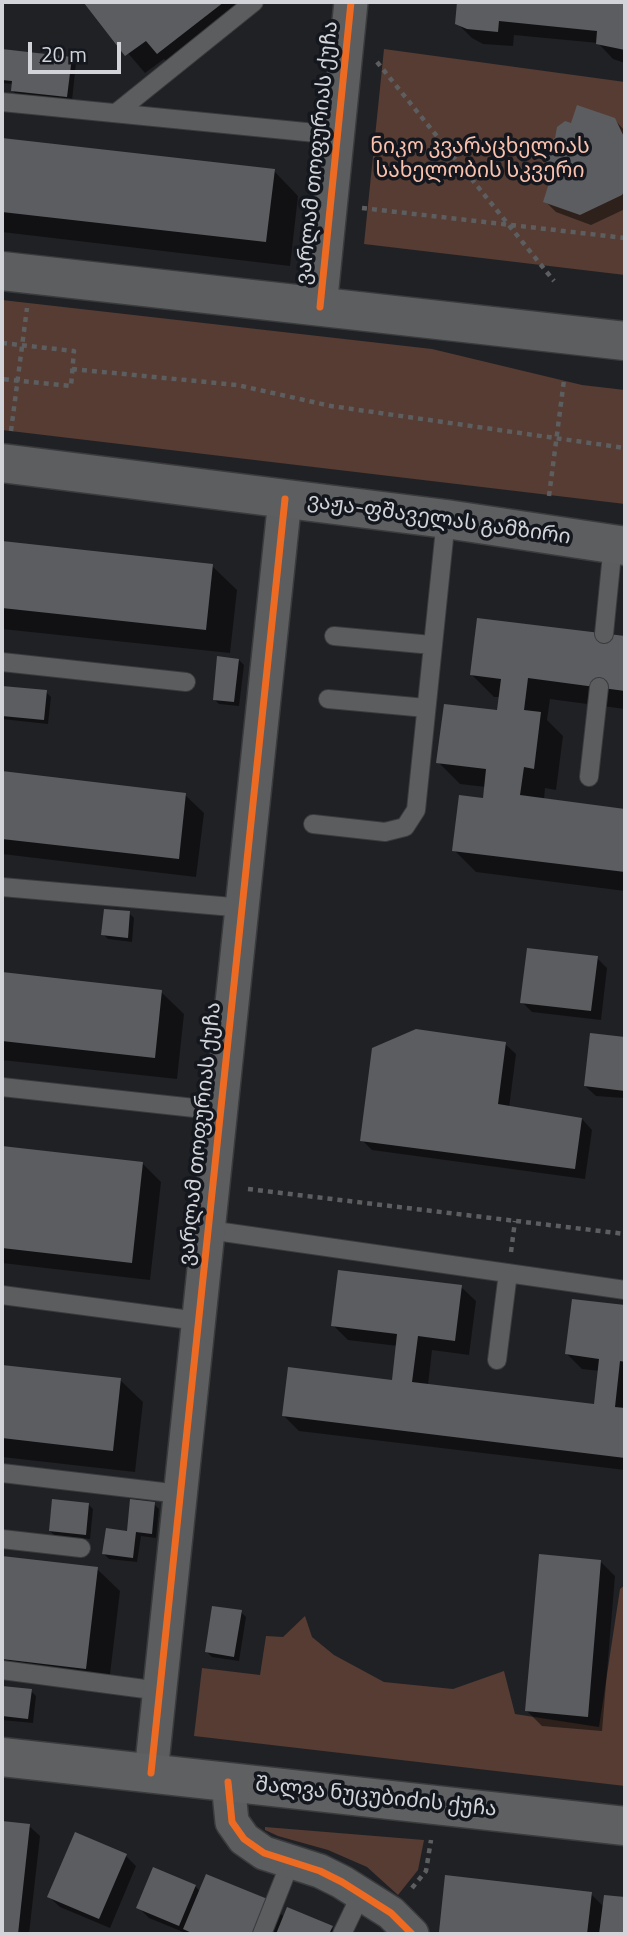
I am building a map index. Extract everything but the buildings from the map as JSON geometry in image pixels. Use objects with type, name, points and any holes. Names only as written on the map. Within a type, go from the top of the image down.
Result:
[{"type":"main road","points":[[2,271],[625,341]]},
{"type":"main road","name":"ვაჟა-ფშაველას გამზირი","points":[[6,447],[285,499],[446,519],[619,545]]},
{"type":"main road","name":"შალვა ნუცუბიძის ქუჩა","points":[[2,1757],[625,1826]]},
{"type":"street","name":"ვარლამ თოფურიას ქუჩა","points":[[320,307],[351,2]]},
{"type":"street","name":"ვარლამ თოფურიას ქუჩა","points":[[151,1773],[285,499]]},
{"type":"street","points":[[228,1782],[232,1822],[244,1839],[264,1853],[320,1871],[361,1894],[391,1913],[412,1934]]},
{"type":"lane","points":[[116,113],[254,2]]},
{"type":"lane","points":[[2,102],[336,135]]},
{"type":"lane","points":[[313,824],[385,832],[405,827],[416,810],[446,519]]},
{"type":"lane","points":[[604,634],[619,545]]},
{"type":"lane","points":[[334,636],[432,645]]},
{"type":"lane","points":[[2,662],[186,682]]},
{"type":"lane","points":[[589,776],[599,687]]},
{"type":"lane","points":[[328,699],[426,708]]},
{"type":"lane","points":[[2,887],[244,908]]},
{"type":"lane","points":[[2,1087],[222,1111]]},
{"type":"lane","points":[[209,1230],[625,1290]]},
{"type":"lane","points":[[497,1360],[508,1273]]},
{"type":"lane","points":[[2,1295],[198,1321]]},
{"type":"lane","points":[[2,1473],[180,1494]]},
{"type":"lane","points":[[2,1539],[81,1548]]},
{"type":"lane","points":[[2,1670],[160,1691]]},
{"type":"lane","points":[[262,1934],[290,1863]]},
{"type":"lane","points":[[342,1934],[361,1894]]},
{"type":"path","points":[[377,61],[554,281]]},
{"type":"path","points":[[361,208],[625,238]]},
{"type":"path","points":[[6,447],[27,303]]},
{"type":"path","points":[[2,344],[74,351],[71,386],[2,379]]},
{"type":"path","points":[[72,369],[237,385],[331,406],[625,448]]},
{"type":"path","points":[[549,496],[564,380]]},
{"type":"path","points":[[248,1189],[625,1234]]},
{"type":"path","points":[[426,1871],[432,1837]]},
{"type":"green space","name":"ნიკო კვარაცხელიას სახელობის სკვერი","points":[[384,49],[625,82],[625,275],[364,244]]},
{"type":"green space","points":[[2,300],[432,349],[582,385],[625,390],[625,504],[2,430]]},
{"type":"green space","points":[[625,1585],[625,1786],[194,1736],[202,1668],[260,1675],[266,1636],[283,1637],[305,1616],[312,1637],[334,1655],[384,1682],[453,1689],[504,1671],[515,1714],[599,1727],[620,1589]]},
{"type":"green space","points":[[265,1827],[424,1840],[418,1870],[398,1895],[367,1867],[328,1850],[278,1836],[265,1830]]},
{"type":"cycle path","points":[[320,307],[351,2]]},
{"type":"cycle path","points":[[151,1773],[285,499]]},
{"type":"cycle path","points":[[228,1782],[232,1822],[244,1839],[264,1853],[320,1871],[342,1882],[391,1913],[412,1934]]}]
